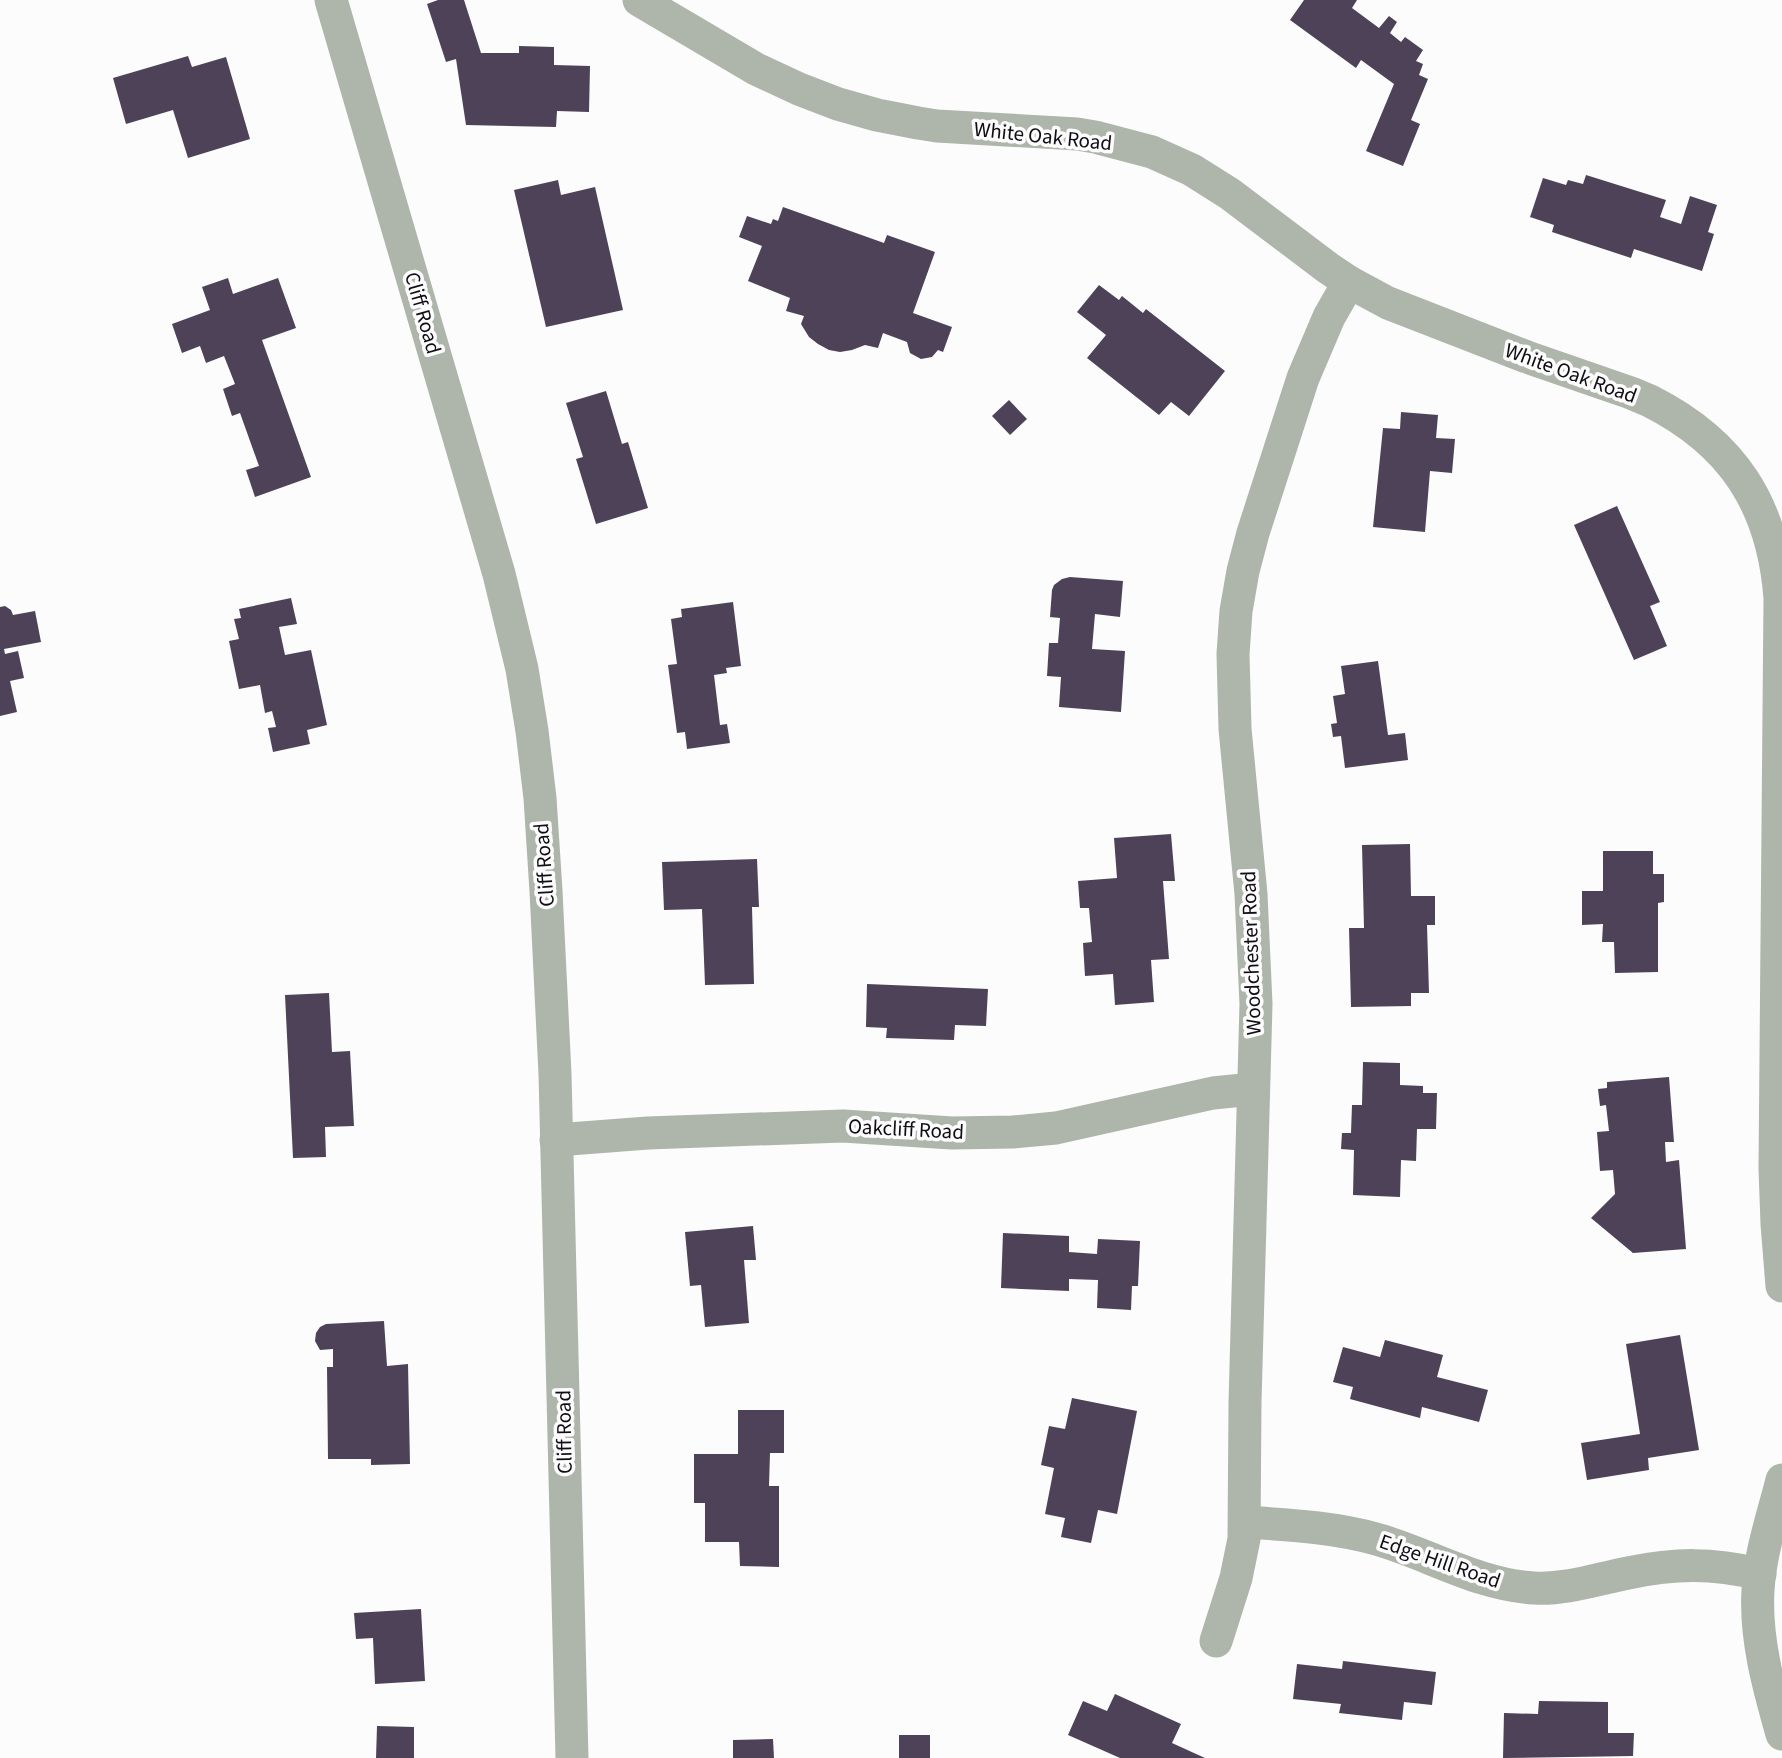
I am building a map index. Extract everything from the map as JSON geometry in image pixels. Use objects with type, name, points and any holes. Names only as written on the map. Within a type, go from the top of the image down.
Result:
[{"type":"street","name":"Cliff Road","points":[[331,0],[479,502],[508,608],[532,731],[543,839],[552,1011],[572,1758]]},
{"type":"street","name":"White Oak Road","points":[[639,0],[745,63],[838,104],[877,115],[937,126],[1076,134],[1152,152],[1192,170],[1230,194],[1349,282],[1412,314],[1631,393],[1667,410],[1694,429],[1731,464],[1751,492],[1762,515],[1776,559],[1780,598],[1775,1169],[1782,1286]]},
{"type":"street","name":"Woodchester Road","points":[[1216,1640],[1240,1564],[1245,1521],[1245,1390],[1256,1004],[1251,894],[1235,729],[1233,654],[1236,611],[1253,533],[1303,378],[1322,331],[1349,282]]},
{"type":"street","name":"Oakcliff Road","points":[[556,1140],[648,1133],[831,1126],[952,1133],[1013,1132],[1056,1128],[1213,1093],[1253,1089]]},
{"type":"street","points":[[1782,1480],[1760,1574],[1758,1604],[1770,1692],[1782,1734]]},
{"type":"street","name":"Edge Hill Road","points":[[1245,1521],[1355,1534],[1395,1545],[1503,1584],[1535,1588],[1565,1587],[1680,1565],[1709,1565],[1760,1574]]},
{"type":"building","points":[[438,0],[464,0],[481,53],[519,53],[519,46],[554,47],[554,65],[590,66],[589,112],[557,111],[556,127],[466,125],[456,59],[446,62],[427,4]]},
{"type":"building","points":[[1304,0],[1357,0],[1352,8],[1379,28],[1389,16],[1397,22],[1390,33],[1401,42],[1405,37],[1423,50],[1416,61],[1423,64],[1419,75],[1428,79],[1411,120],[1420,124],[1403,166],[1366,151],[1394,84],[1361,60],[1356,68],[1290,20]]},
{"type":"building","points":[[188,56],[192,67],[226,57],[250,139],[188,158],[173,110],[126,124],[113,78]]},
{"type":"building","points":[[1586,175],[1666,200],[1660,217],[1681,224],[1690,196],[1717,205],[1708,232],[1714,234],[1702,271],[1634,249],[1631,258],[1552,232],[1554,225],[1530,217],[1543,178],[1566,185],[1568,180],[1583,184]]},
{"type":"building","points":[[558,180],[561,195],[595,187],[623,310],[546,327],[514,190]]},
{"type":"building","points":[[783,207],[884,243],[887,235],[935,252],[913,313],[952,327],[943,352],[938,350],[932,357],[921,359],[910,353],[907,342],[883,333],[878,348],[865,345],[840,352],[829,350],[809,337],[801,324],[804,316],[786,311],[790,298],[748,281],[762,246],[739,237],[747,216],[771,224],[773,219],[778,221]]},
{"type":"building","points":[[228,278],[233,294],[278,278],[296,328],[262,340],[311,477],[255,497],[246,470],[259,466],[240,413],[232,416],[223,389],[235,384],[224,356],[206,363],[200,346],[182,353],[172,324],[210,310],[202,287]]},
{"type":"building","points":[[1099,285],[1119,300],[1122,296],[1143,313],[1146,309],[1225,371],[1189,416],[1171,402],[1159,415],[1087,358],[1106,335],[1077,312]]},
{"type":"building","points":[[606,391],[622,444],[628,442],[648,508],[596,524],[576,459],[583,457],[566,403]]},
{"type":"building","points":[[1009,400],[1027,419],[1010,435],[992,416]]},
{"type":"building","points":[[1401,412],[1438,415],[1436,438],[1455,439],[1452,473],[1430,471],[1425,532],[1373,527],[1383,428],[1400,429]]},
{"type":"building","points":[[1617,506],[1660,602],[1650,606],[1667,646],[1634,660],[1574,525]]},
{"type":"building","points":[[1070,577],[1123,581],[1120,617],[1095,614],[1092,649],[1125,651],[1121,712],[1059,707],[1061,677],[1047,676],[1049,643],[1058,643],[1060,618],[1050,617],[1052,590],[1062,579]]},
{"type":"building","points":[[291,598],[297,624],[279,627],[285,655],[311,650],[327,725],[307,730],[310,744],[273,752],[268,728],[276,727],[272,711],[265,713],[260,685],[239,689],[229,641],[239,639],[234,619],[241,618],[239,609]]},
{"type":"building","points":[[733,602],[741,666],[726,668],[727,673],[714,675],[720,725],[727,724],[730,743],[687,749],[685,732],[677,733],[668,665],[677,664],[671,619],[682,617],[681,609]]},
{"type":"building","points":[[5,606],[13,615],[35,611],[41,642],[4,649],[5,654],[18,651],[24,678],[10,681],[17,712],[0,716],[0,607]]},
{"type":"building","points":[[1378,661],[1388,735],[1405,733],[1408,760],[1345,768],[1341,736],[1333,737],[1331,724],[1337,723],[1333,696],[1345,694],[1341,666]]},
{"type":"building","points":[[1171,834],[1175,881],[1163,881],[1169,959],[1151,960],[1154,1002],[1115,1005],[1113,974],[1085,976],[1083,943],[1092,942],[1089,908],[1080,908],[1078,881],[1117,878],[1114,838]]},
{"type":"building","points":[[1410,844],[1411,896],[1435,896],[1435,925],[1427,925],[1429,993],[1411,993],[1411,1006],[1351,1007],[1349,928],[1364,928],[1362,845]]},
{"type":"building","points":[[1603,851],[1653,851],[1653,874],[1664,874],[1664,902],[1658,903],[1658,972],[1615,973],[1614,942],[1602,942],[1603,924],[1582,925],[1582,891],[1603,891]]},
{"type":"building","points":[[757,859],[759,907],[752,907],[754,984],[705,985],[702,909],[664,910],[662,862]]},
{"type":"building","points":[[867,984],[988,989],[986,1026],[955,1025],[954,1040],[886,1038],[887,1028],[866,1027]]},
{"type":"building","points":[[329,993],[332,1052],[350,1051],[354,1126],[325,1127],[326,1157],[293,1158],[285,995]]},
{"type":"building","points":[[1363,1062],[1400,1063],[1400,1085],[1423,1086],[1423,1093],[1437,1093],[1436,1129],[1417,1129],[1416,1161],[1401,1160],[1400,1197],[1353,1195],[1354,1150],[1341,1149],[1342,1133],[1351,1133],[1352,1105],[1362,1105]]},
{"type":"building","points":[[1669,1077],[1674,1142],[1665,1142],[1666,1162],[1679,1160],[1686,1249],[1633,1253],[1591,1218],[1615,1194],[1613,1170],[1600,1171],[1597,1132],[1609,1131],[1606,1105],[1600,1106],[1598,1089],[1607,1088],[1607,1082]]},
{"type":"building","points":[[753,1226],[756,1260],[744,1260],[749,1323],[705,1327],[701,1285],[690,1286],[685,1232]]},
{"type":"building","points":[[1003,1233],[1069,1236],[1069,1252],[1097,1254],[1098,1239],[1140,1241],[1138,1286],[1132,1286],[1131,1310],[1097,1308],[1098,1280],[1069,1279],[1069,1291],[1001,1288]]},
{"type":"building","points":[[384,1321],[387,1366],[408,1364],[410,1464],[371,1465],[371,1459],[328,1459],[327,1367],[333,1367],[333,1349],[320,1350],[315,1341],[316,1333],[326,1324]]},
{"type":"building","points":[[1680,1335],[1699,1450],[1648,1458],[1649,1470],[1587,1480],[1581,1443],[1640,1434],[1626,1344]]},
{"type":"building","points":[[1385,1340],[1443,1355],[1437,1377],[1488,1390],[1479,1422],[1422,1407],[1420,1418],[1350,1399],[1353,1387],[1333,1382],[1343,1347],[1380,1357]]},
{"type":"building","points":[[1072,1398],[1137,1411],[1117,1514],[1098,1510],[1091,1543],[1061,1537],[1065,1518],[1045,1514],[1054,1468],[1041,1465],[1049,1426],[1065,1429]]},
{"type":"building","points":[[738,1410],[784,1410],[784,1453],[770,1453],[769,1486],[779,1486],[779,1567],[740,1566],[739,1542],[705,1542],[705,1503],[694,1503],[694,1454],[738,1454]]},
{"type":"building","points":[[421,1609],[425,1681],[375,1684],[373,1638],[356,1639],[354,1613]]},
{"type":"building","points":[[1343,1661],[1436,1672],[1432,1705],[1404,1702],[1402,1720],[1339,1713],[1341,1704],[1293,1699],[1297,1664],[1342,1669]]},
{"type":"building","points":[[1115,1694],[1181,1724],[1172,1743],[1205,1758],[1120,1758],[1068,1735],[1083,1701],[1107,1711]]},
{"type":"building","points":[[1539,1701],[1608,1702],[1608,1733],[1634,1733],[1633,1756],[1503,1758],[1504,1713],[1538,1714]]},
{"type":"building","points":[[377,1726],[414,1727],[414,1758],[376,1758]]},
{"type":"building","points":[[899,1735],[930,1735],[930,1758],[899,1758]]},
{"type":"building","points":[[773,1739],[774,1758],[733,1758],[733,1740]]}]
